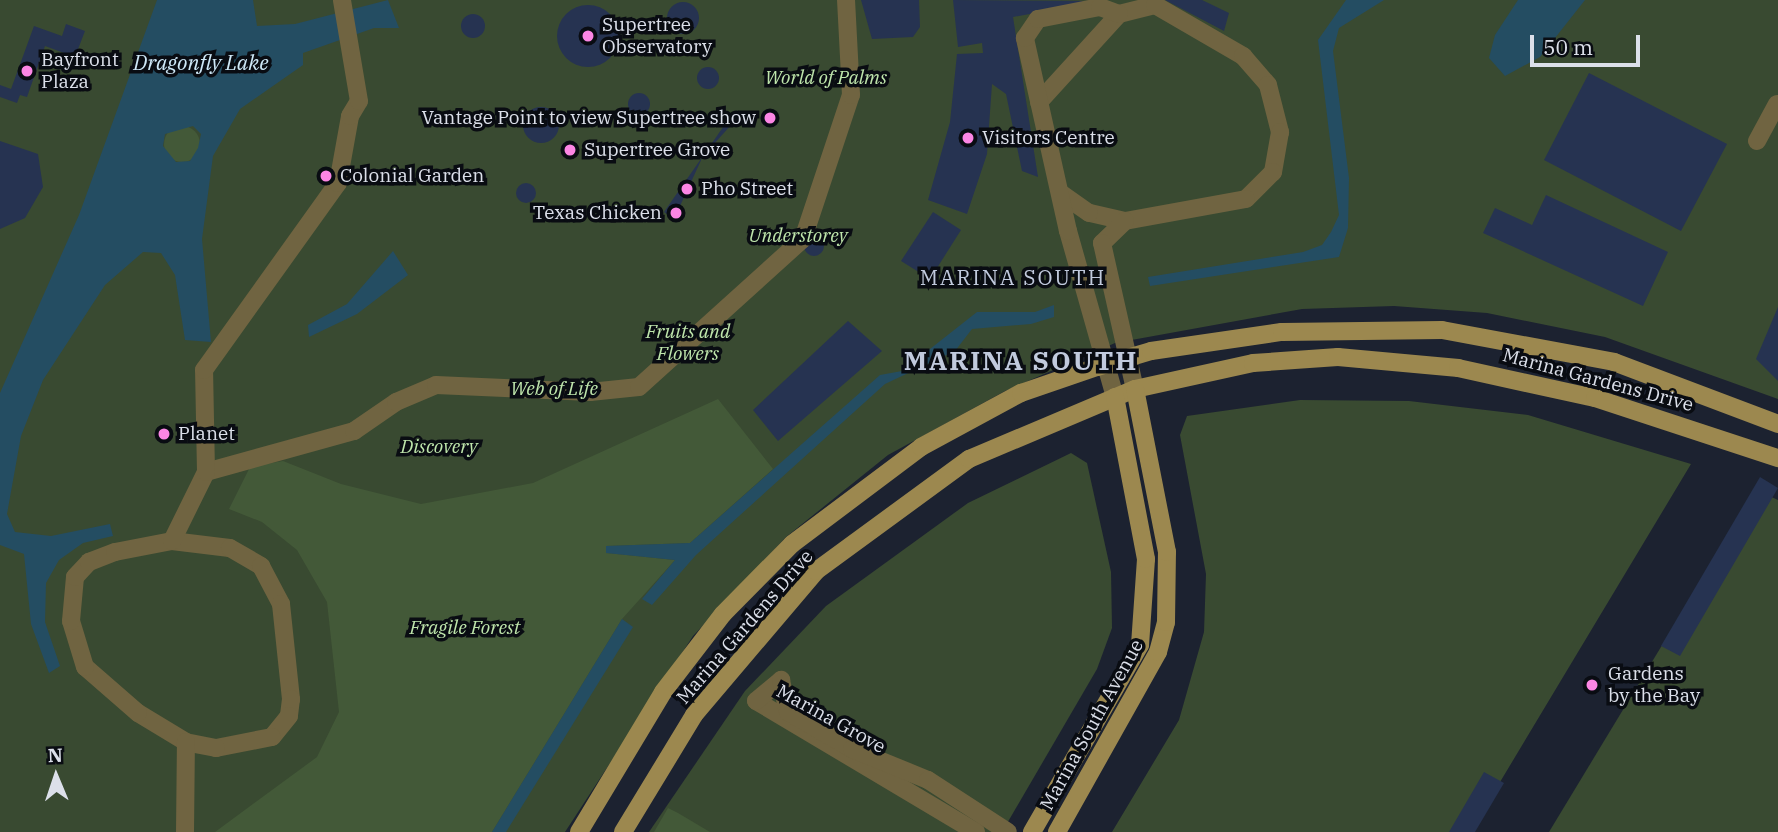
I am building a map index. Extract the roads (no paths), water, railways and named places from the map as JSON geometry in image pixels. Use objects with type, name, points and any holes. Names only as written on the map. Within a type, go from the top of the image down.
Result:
[{"type":"main road","name":"Marina Gardens Drive","points":[[579,832],[663,692],[723,614],[792,544],[921,447],[1021,393],[1106,364],[1128,357],[1296,331],[1442,330],[1614,362],[1778,424]]},
{"type":"main road","name":"Marina Gardens Drive","points":[[624,832],[694,715],[816,571],[969,459],[1135,389],[1253,363],[1327,357],[1458,368],[1595,398],[1778,458]]},
{"type":"main road","name":"Marina South Avenue","points":[[1057,832],[1158,652],[1166,622],[1167,552],[1135,389]]},
{"type":"main road","name":"Marina South Avenue","points":[[1032,832],[1140,645],[1146,559],[1115,397]]},
{"type":"street","points":[[172,541],[206,472],[204,370],[338,183],[350,116],[359,101],[342,0]]},
{"type":"street","points":[[206,472],[354,431],[396,402],[436,386],[587,392],[639,387],[803,239],[851,95],[846,0]]},
{"type":"street","points":[[1060,193],[1088,213],[1125,221],[1245,199],[1273,172],[1280,132],[1268,85],[1228,44],[1169,9],[1146,5],[1119,14],[1079,9],[1030,26],[1025,38],[1039,102],[1060,193],[1115,397]]},
{"type":"street","points":[[1039,102],[1119,14]]},
{"type":"street","points":[[1757,141],[1777,104]]},
{"type":"street","points":[[1125,221],[1102,243],[1135,389]]},
{"type":"street","points":[[172,541],[230,548],[261,566],[281,604],[292,666],[289,716],[272,737],[216,748],[186,742],[93,675],[71,621],[69,594],[89,562],[172,541]]},
{"type":"street","name":"Marina Grove","points":[[976,832],[755,701],[781,680],[788,712],[980,808],[1008,832]]},
{"type":"street","points":[[185,832],[186,742]]},
{"type":"water","name":"Dragonfly Lake","points":[[157,0],[253,0],[257,26],[295,24],[388,0],[399,28],[374,28],[303,53],[303,65],[240,109],[213,156],[202,239],[211,342],[185,340],[175,275],[161,253],[143,252],[105,285],[43,380],[21,436],[7,514],[15,532],[51,536],[110,524],[113,536],[83,543],[59,560],[46,583],[45,622],[60,666],[49,673],[31,624],[24,554],[0,545],[0,393],[79,215]],"holes":[[[193,126],[201,134],[198,148],[190,161],[176,162],[163,146],[165,134]]]},
{"type":"water","points":[[1346,0],[1384,0],[1339,28],[1333,51],[1349,178],[1348,228],[1339,257],[1150,286],[1148,277],[1303,252],[1322,245],[1331,232],[1339,215],[1318,40]]},
{"type":"water","points":[[1518,0],[1585,0],[1540,57],[1505,76],[1489,58],[1495,35]]},
{"type":"water","points":[[393,251],[408,275],[357,314],[309,337],[308,325],[347,304]]},
{"type":"water","points":[[1054,305],[1054,317],[1031,324],[972,329],[955,351],[885,384],[696,555],[652,605],[642,599],[675,560],[606,553],[606,546],[690,543],[880,375],[902,371],[977,312],[1035,312]]},
{"type":"water","points":[[622,619],[633,627],[506,832],[492,832]]},
{"type":"place","name":"Supertree Observatory","points":[[588,36]]},
{"type":"place","name":"Bayfront Plaza","points":[[27,71]]},
{"type":"place","name":"Vantage Point to view Supertree show","points":[[770,118]]},
{"type":"place","name":"Visitors Centre","points":[[968,138]]},
{"type":"place","name":"Supertree Grove","points":[[570,150]]},
{"type":"place","name":"Colonial Garden","points":[[326,176]]},
{"type":"place","name":"Pho Street","points":[[687,189]]},
{"type":"place","name":"Texas Chicken","points":[[676,213]]},
{"type":"place","name":"Planet","points":[[164,434]]},
{"type":"place","name":"Gardens by the Bay","points":[[1592,685]]},
{"type":"district","name":"MARINA SOUTH","points":[[1013,277]]},
{"type":"district","name":"MARINA SOUTH","points":[[1021,361]]},
{"type":"park label","name":"World of Palms","points":[[826,78]]},
{"type":"park label","name":"Understorey","points":[[798,236]]},
{"type":"park label","name":"Fruits and Flowers","points":[[688,343]]},
{"type":"park label","name":"Web of Life","points":[[554,389]]},
{"type":"park label","name":"Discovery","points":[[439,447]]},
{"type":"park label","name":"Fragile Forest","points":[[465,628]]}]
